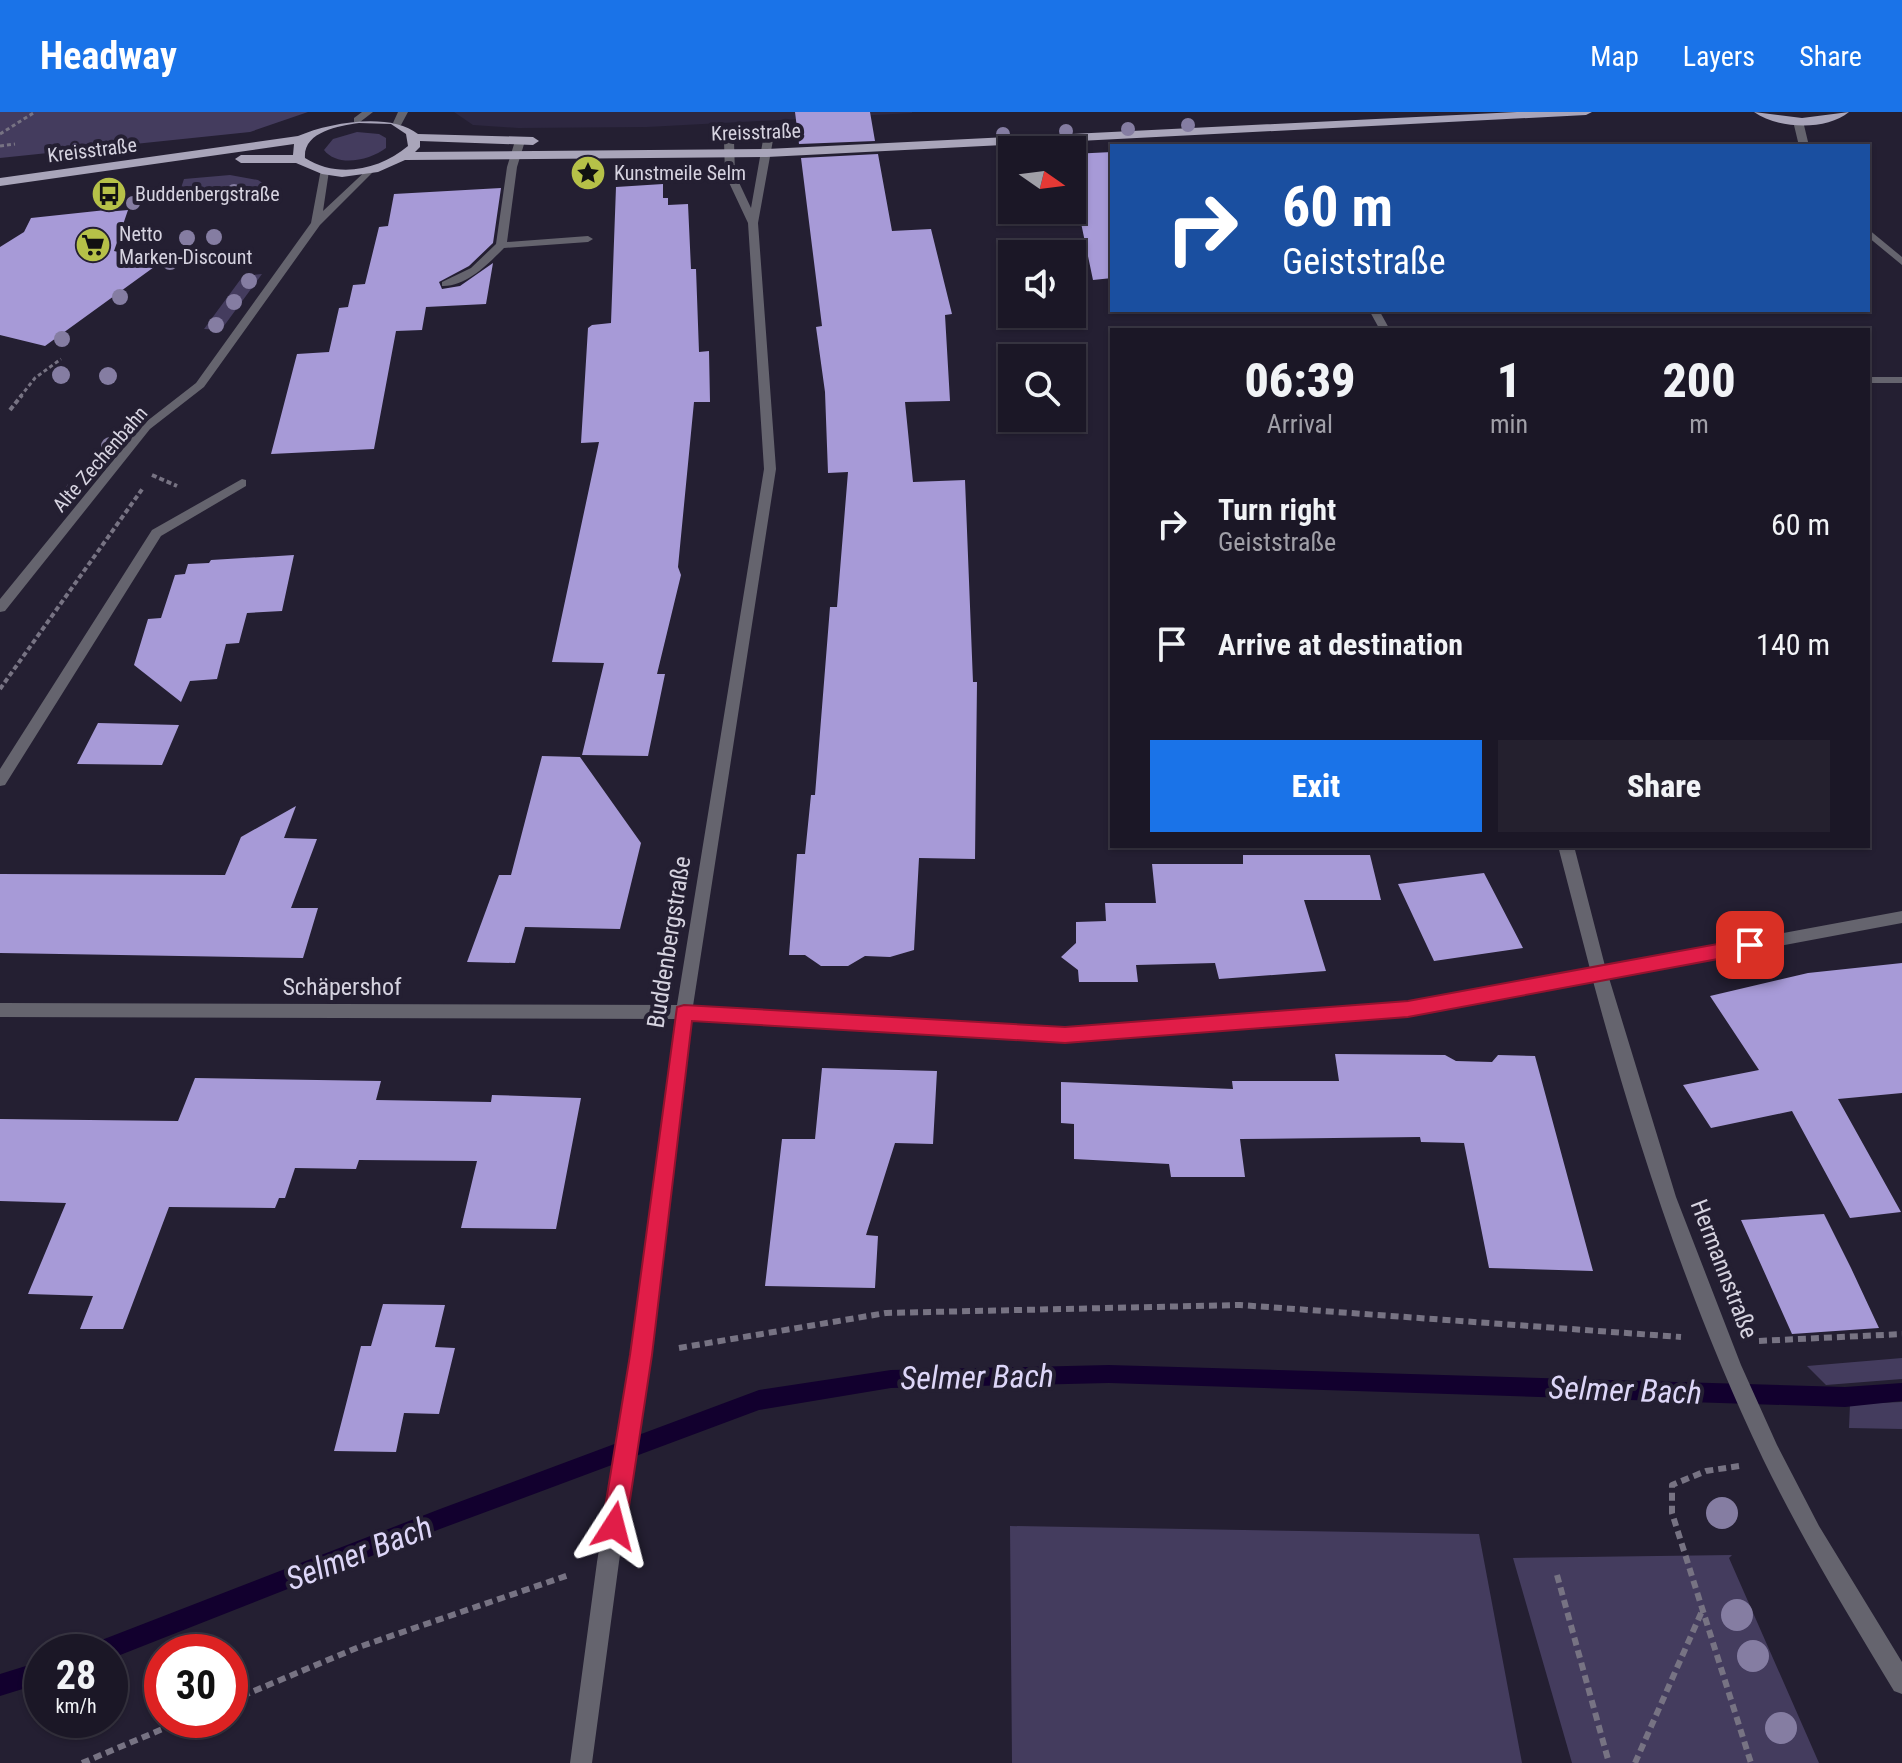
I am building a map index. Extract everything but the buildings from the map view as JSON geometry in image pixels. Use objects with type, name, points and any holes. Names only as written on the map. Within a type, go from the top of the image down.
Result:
[{"type":"main road","name":"Kreisstraße","points":[[189,158],[299,159],[324,171],[371,169],[405,156],[729,147],[768,140],[1320,112]]},
{"type":"main road","name":"Kreisstraße","points":[[0,182],[189,158],[303,139],[325,127],[357,120],[400,117],[416,137],[729,147],[767,153],[1586,112]]},
{"type":"main road","points":[[1760,112],[1798,121],[1832,118],[1843,112]]},
{"type":"main road","points":[[405,156],[414,147],[416,137]]},
{"type":"main road","points":[[299,159],[298,146],[303,139]]},
{"type":"street","points":[[357,120],[368,112]]},
{"type":"street","points":[[1798,121],[1804,144]]},
{"type":"street","name":"Buddenbergstraße","points":[[581,1763],[608,1562],[641,1355],[684,1012],[770,469],[753,223],[768,140]]},
{"type":"street","points":[[446,284],[475,270],[501,245],[520,141]]},
{"type":"street","name":"Buddenbergstraße","points":[[729,147],[730,174],[753,223]]},
{"type":"street","name":"Alte Zechenbahn","points":[[0,608],[146,427],[200,385],[316,223],[371,169]]},
{"type":"street","name":"Alte Zechenbahn","points":[[316,223],[324,171]]},
{"type":"street","points":[[1870,234],[1902,262]]},
{"type":"street","points":[[501,245],[588,239]]},
{"type":"street","points":[[1870,380],[1902,380]]},
{"type":"street","points":[[0,781],[156,533],[242,483]]},
{"type":"street","name":"Hermannstraße","points":[[1567,848],[1598,973],[1655,1163],[1724,1345],[1812,1534],[1902,1683]]},
{"type":"street","name":"Schäpershof","points":[[0,1010],[684,1012],[1065,1035],[1408,1009],[1902,917]]},
{"type":"path","points":[[0,134],[35,112]]},
{"type":"path","points":[[10,410],[35,378],[61,359]]},
{"type":"path","points":[[0,689],[159,465]]},
{"type":"path","points":[[641,1355],[886,1313],[1240,1305],[1724,1345],[1902,1334]]},
{"type":"path","points":[[1751,1763],[1672,1513],[1672,1485],[1706,1471],[1772,1453]]},
{"type":"path","points":[[248,1693],[359,1647],[608,1562]]},
{"type":"path","points":[[1557,1575],[1609,1763]]},
{"type":"path","points":[[1635,1763],[1703,1610]]},
{"type":"path","points":[[82,1763],[144,1737]]},
{"type":"shaded area","points":[[0,112],[308,112],[250,132],[0,158]]},
{"type":"shaded area","points":[[454,112],[912,113],[647,127],[518,128],[473,125]]},
{"type":"shaded area","points":[[357,132],[379,134],[386,138],[386,148],[372,156],[354,160],[337,159],[324,150],[333,139]]},
{"type":"shaded area","points":[[230,175],[258,180],[280,194],[267,191],[219,194],[221,187],[180,191],[184,179]]},
{"type":"shaded area","points":[[262,274],[221,330],[204,329],[243,276]]},
{"type":"shaded area","points":[[1902,1358],[1902,1379],[1826,1385],[1807,1366]]},
{"type":"shaded area","points":[[1902,1402],[1902,1429],[1849,1428],[1850,1404]]},
{"type":"shaded area","points":[[1010,1526],[1479,1534],[1522,1763],[1012,1763]]},
{"type":"shaded area","points":[[1732,1555],[1729,1558],[1819,1763],[1572,1763],[1513,1558]]},
{"type":"waterway","name":"Selmer Bach","points":[[128,1641],[440,1519],[759,1400],[891,1379],[1109,1374],[1845,1397],[1902,1392]]},
{"type":"waterway","name":"Selmer Bach","points":[[0,1685],[24,1678]]},
{"type":"place","name":"Kunstmeile Selm","points":[[588,173]]},
{"type":"place","name":"Buddenbergstraße","points":[[109,194]]},
{"type":"place","name":"Netto Marken-Discount","points":[[93,245]]},
{"type":"route","points":[[614,1526],[641,1355],[684,1012],[1065,1035],[1408,1009],[1750,945]]}]
